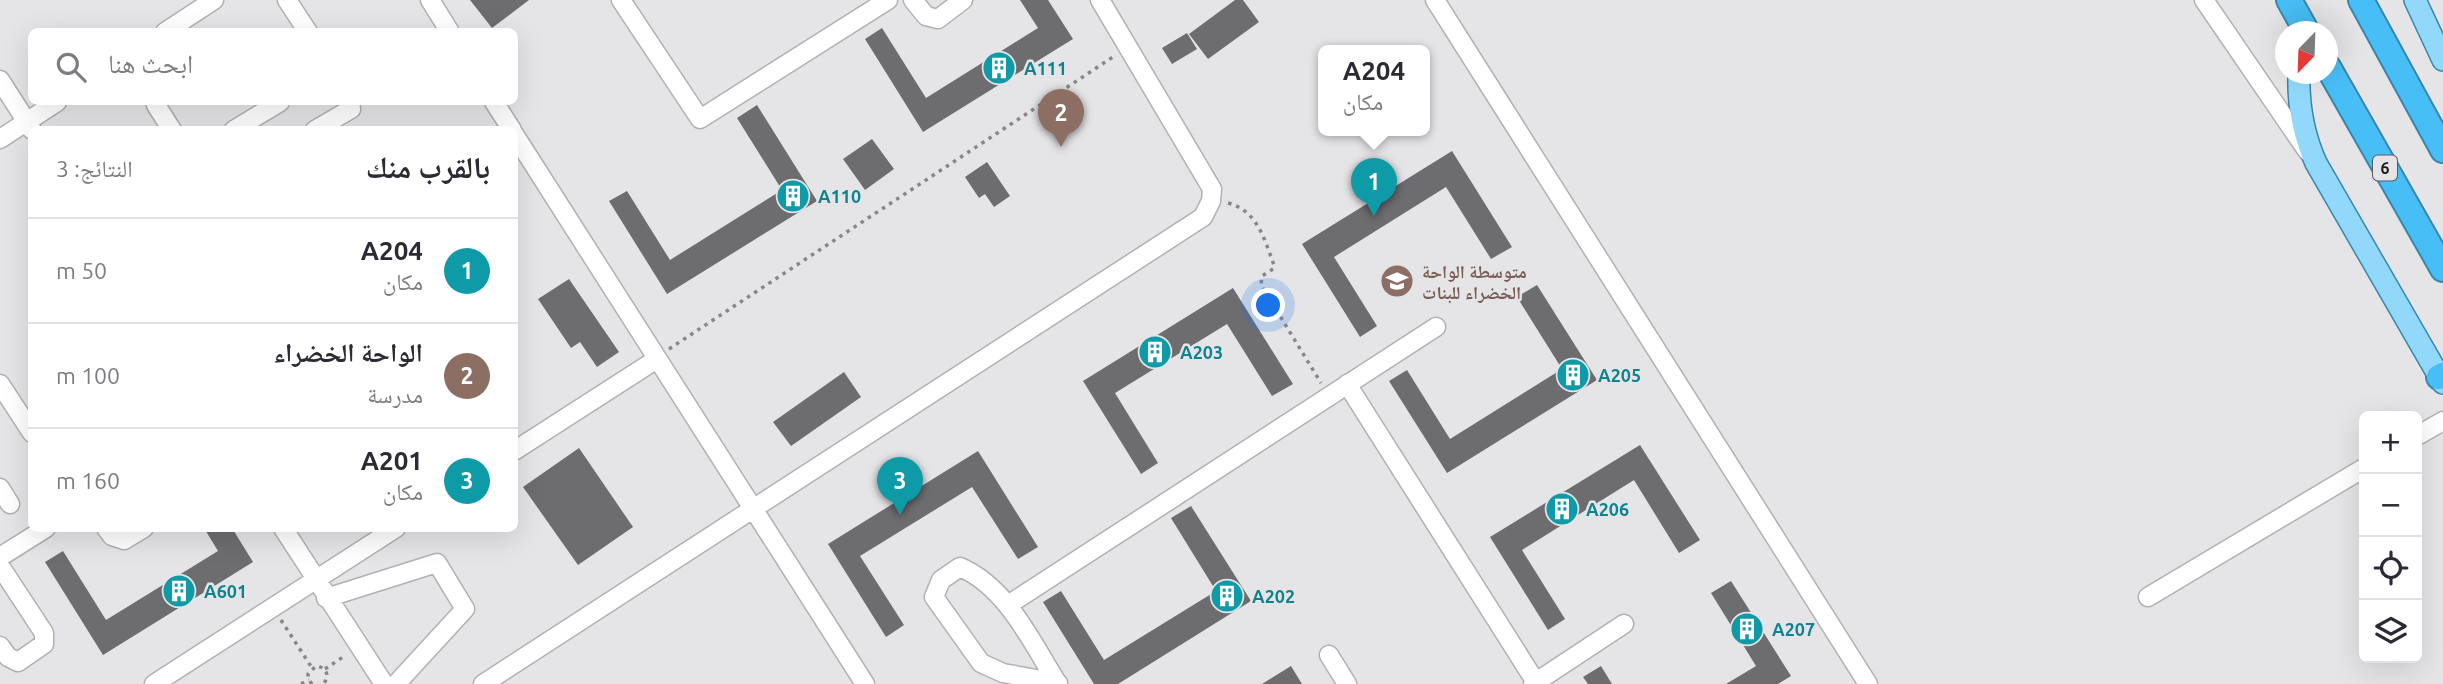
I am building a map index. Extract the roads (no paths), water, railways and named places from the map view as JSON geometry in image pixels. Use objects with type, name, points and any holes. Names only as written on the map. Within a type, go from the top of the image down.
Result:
[{"type":"highway","points":[[2361,0],[2443,150]]},
{"type":"highway","points":[[2290,1],[2301,21]]},
{"type":"highway","name":"6","points":[[2338,84],[2443,269]]},
{"type":"main road","points":[[2415,0],[2443,60]]},
{"type":"main road","points":[[2290,1],[2295,21]]},
{"type":"main road","points":[[2299,84],[2304,135],[2316,163],[2442,378]]},
{"type":"street","points":[[171,28],[214,0]]},
{"type":"street","points":[[287,0],[305,28]]},
{"type":"street","points":[[430,0],[448,28]]},
{"type":"street","points":[[621,0],[700,118],[888,0]]},
{"type":"street","points":[[913,0],[926,16],[938,19],[962,0]]},
{"type":"street","points":[[483,684],[1203,217],[1211,201],[1212,188],[1100,0]]},
{"type":"street","points":[[1434,0],[1868,684]]},
{"type":"street","points":[[2204,0],[2316,163]]},
{"type":"street","points":[[0,80],[30,125]]},
{"type":"street","points":[[0,139],[30,125],[53,105]]},
{"type":"street","points":[[156,105],[169,126]]},
{"type":"street","points":[[241,126],[275,105]]},
{"type":"street","points":[[322,126],[351,109],[350,105]]},
{"type":"street","points":[[496,105],[509,126]]},
{"type":"street","points":[[518,140],[865,684]]},
{"type":"street","points":[[1008,605],[1436,327]]},
{"type":"street","points":[[518,448],[657,359]]},
{"type":"street","points":[[0,384],[28,426]]},
{"type":"street","points":[[1347,384],[1535,683],[1624,624]]},
{"type":"street","points":[[2422,433],[2443,421]]},
{"type":"street","points":[[2148,597],[2359,471]]},
{"type":"street","points":[[0,488],[10,504]]},
{"type":"street","points":[[0,557],[41,532]]},
{"type":"street","points":[[109,532],[112,536],[124,540],[137,532]]},
{"type":"street","points":[[285,532],[384,684]]},
{"type":"street","points":[[154,684],[390,532]]},
{"type":"street","points":[[326,598],[437,563],[465,609],[396,684]]},
{"type":"street","points":[[0,566],[44,633],[44,645],[18,662],[8,657],[0,646]]},
{"type":"street","points":[[960,567],[973,573],[1008,605],[1058,684],[1003,673],[981,663],[934,597],[942,580],[960,567]]},
{"type":"street","points":[[1329,655],[1347,684]]},
{"type":"place","name":"A111","points":[[999,68]]},
{"type":"place","name":"الواحة الخضراء","points":[[1061,147]]},
{"type":"place","name":"A110","points":[[793,196]]},
{"type":"place","name":"A204","points":[[1374,216]]},
{"type":"place","name":"متوسطة الواحة الخضراء للبنات","points":[[1397,281]]},
{"type":"place","name":"A203","points":[[1155,352]]},
{"type":"place","name":"A205","points":[[1573,375]]},
{"type":"place","name":"A206","points":[[1562,509]]},
{"type":"place","name":"A201","points":[[900,515]]},
{"type":"place","name":"A601","points":[[179,591]]},
{"type":"place","name":"A202","points":[[1227,596]]},
{"type":"place","name":"A207","points":[[1747,629]]}]
